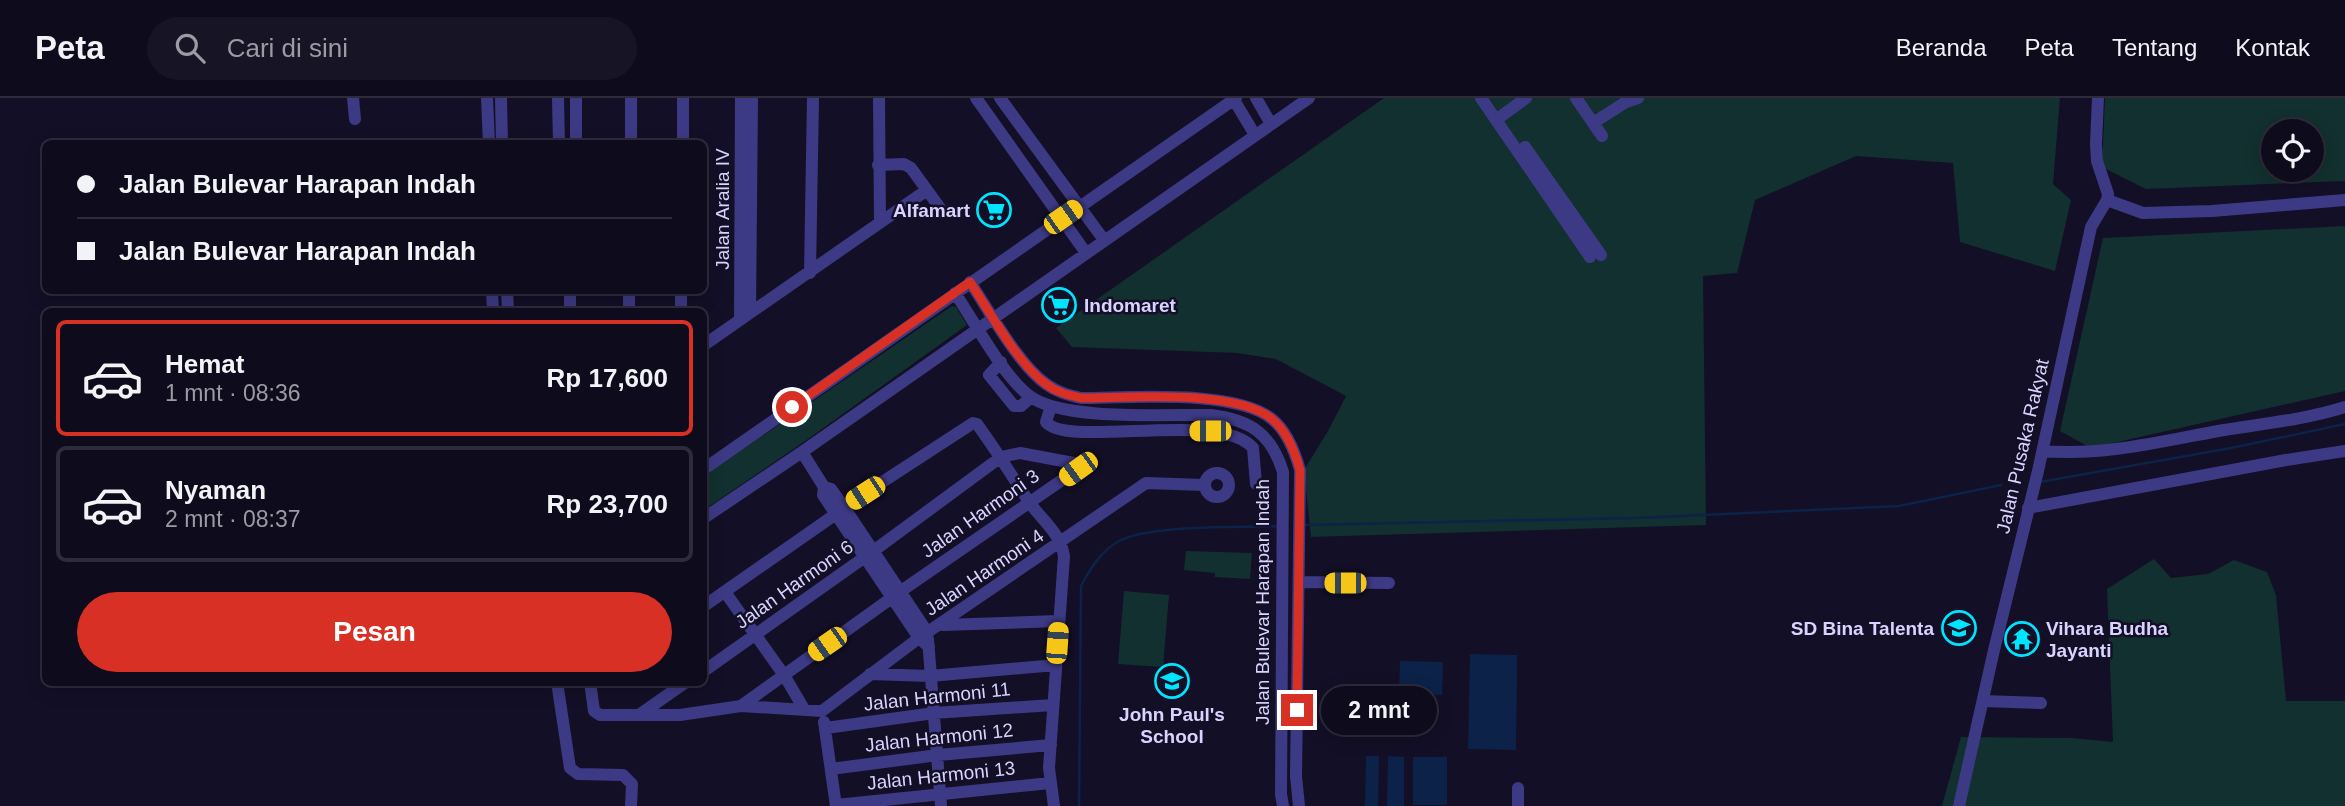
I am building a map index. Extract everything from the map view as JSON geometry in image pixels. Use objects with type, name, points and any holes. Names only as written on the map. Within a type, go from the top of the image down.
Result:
[{"type":"street","points":[[353,98],[355,119]]},
{"type":"street","points":[[487,98],[489,140]]},
{"type":"street","points":[[501,98],[502,140]]},
{"type":"street","points":[[558,98],[559,140]]},
{"type":"street","points":[[576,98],[576,140]]},
{"type":"street","points":[[631,98],[631,140]]},
{"type":"street","points":[[683,98],[683,140]]},
{"type":"street","name":"Jalan Aralia IV","points":[[741,98],[745,317]]},
{"type":"street","points":[[745,317],[752,98]]},
{"type":"street","points":[[810,273],[813,98]]},
{"type":"street","points":[[879,98],[880,222]]},
{"type":"street","points":[[976,98],[1086,253]]},
{"type":"street","points":[[1000,98],[1104,240]]},
{"type":"street","points":[[1256,98],[1271,124]]},
{"type":"street","points":[[707,516],[802,453],[1310,98]]},
{"type":"street","points":[[1480,98],[1499,117],[1595,256]]},
{"type":"street","points":[[1491,98],[1499,117]]},
{"type":"street","points":[[1499,117],[1526,98]]},
{"type":"street","points":[[1576,98],[1602,136]]},
{"type":"street","points":[[2098,98],[2095,144],[2097,162],[2108,187],[2107,200],[2143,213],[2212,211],[2345,200]]},
{"type":"street","points":[[707,467],[1235,99],[1255,135]]},
{"type":"street","points":[[1593,123],[1629,100]]},
{"type":"street","points":[[878,164],[905,164],[911,168],[940,208]]},
{"type":"street","points":[[707,343],[927,191]]},
{"type":"street","name":"Jalan Pusaka Rakyat","points":[[1959,806],[2043,451],[2091,227],[2107,200]]},
{"type":"street","name":"Jalan Bulevar Harapan Indah","points":[[970,282],[1030,370],[1046,385],[1064,394],[1081,398],[1218,399],[1249,406],[1273,419],[1289,440],[1300,470],[1296,768],[1299,806]]},
{"type":"street","points":[[955,293],[1000,362],[1031,397],[1051,406],[1081,413],[1211,415],[1231,418],[1248,424],[1263,434],[1251,445]]},
{"type":"street","points":[[1051,406],[1046,422],[1048,425],[1079,431],[1210,431],[1235,435],[1251,445],[1256,484]]},
{"type":"street","points":[[2043,451],[2109,451],[2266,424],[2345,407]]},
{"type":"street","points":[[1079,431],[1081,413]]},
{"type":"street","points":[[1210,431],[1211,415]]},
{"type":"street","points":[[707,604],[840,510],[971,423],[977,424],[1030,503],[1062,543],[1064,556],[1051,745],[1050,783],[1055,806]]},
{"type":"street","name":"Jalan Bulevar Harapan Indah","points":[[1263,434],[1279,459],[1283,472],[1283,806]]},
{"type":"street","points":[[2028,508],[2345,451]]},
{"type":"street","points":[[802,453],[824,487],[823,495],[840,510],[925,639],[941,800]]},
{"type":"street","name":"Jalan Harmoni 3","points":[[741,706],[1078,469],[1079,465],[1020,453],[1001,457]]},
{"type":"street","name":"Jalan Harmoni 6","points":[[707,669],[1001,457]]},
{"type":"street","name":"Jalan Harmoni 4","points":[[822,711],[870,674],[925,639],[941,625],[1146,483],[1204,485]]},
{"type":"street","points":[[1300,582],[1389,583]]},
{"type":"street","points":[[725,592],[784,675],[804,709]]},
{"type":"street","points":[[941,625],[1058,621]]},
{"type":"street","points":[[1282,637],[1298,637]]},
{"type":"street","points":[[870,674],[930,676],[1056,665]]},
{"type":"street","points":[[558,686],[570,768],[578,774],[623,775],[632,785],[631,806]]},
{"type":"street","points":[[591,686],[594,711],[600,715],[680,715],[741,706],[822,711],[836,805]]},
{"type":"street","points":[[639,715],[680,686]]},
{"type":"street","points":[[1983,701],[2041,704]]},
{"type":"street","name":"Jalan Harmoni 11","points":[[826,728],[934,713],[1053,705]]},
{"type":"street","name":"Jalan Harmoni 12","points":[[831,769],[938,755],[1051,745]]},
{"type":"street","points":[[1281,768],[1296,768]]},
{"type":"street","name":"Jalan Harmoni 13","points":[[836,805],[941,800],[1050,783]]},
{"type":"street","points":[[1518,788],[1518,806]]},
{"type":"green space","points":[[1384,98],[2060,98],[2053,184],[2071,200],[2055,271],[1960,242],[1953,163],[1856,156],[1755,200],[1737,273],[1703,276],[1706,525],[1311,537],[1304,470],[1346,396],[1276,359],[1237,353],[1072,347],[1056,328]]},
{"type":"green space","points":[[2105,98],[2345,98],[2345,181],[2324,182],[2324,119],[2261,119],[2261,182],[2320,182],[2146,189],[2102,167]]},
{"type":"green space","points":[[2345,226],[2345,391],[2091,448],[2060,431],[2103,238]]},
{"type":"green space","points":[[952,306],[956,307],[967,325],[707,508],[707,474]]},
{"type":"green space","points":[[1186,551],[1252,553],[1250,579],[1215,577],[1215,573],[1184,570]]},
{"type":"green space","points":[[2154,559],[2171,578],[2208,574],[2234,560],[2267,572],[2276,595],[2286,701],[2345,701],[2345,806],[1942,806],[1961,737],[2072,738],[2113,742],[2107,589]]},
{"type":"green space","points":[[1124,591],[1169,595],[1163,667],[1118,664]]},
{"type":"water","points":[[1470,654],[1517,655],[1516,750],[1468,749]]},
{"type":"water","points":[[1400,661],[1443,662],[1442,695],[1399,694]]},
{"type":"water","points":[[1366,756],[1379,756],[1378,806],[1365,806]]},
{"type":"water","points":[[1388,756],[1404,757],[1404,806],[1387,806]]},
{"type":"water","points":[[1413,757],[1447,757],[1447,805],[1413,805]]},
{"type":"waterway","points":[[2040,482],[2231,448],[2345,424]]},
{"type":"waterway","points":[[1303,525],[1637,518],[1899,506],[2001,485]]},
{"type":"waterway","points":[[1079,806],[1081,586],[1092,567],[1113,545],[1133,536],[1173,529],[1279,526]]},
{"type":"place","name":"Alfamart","points":[[994,210]]},
{"type":"place","name":"Indomaret","points":[[1059,305]]},
{"type":"place","name":"SD Bina Talenta","points":[[1959,628]]},
{"type":"place","name":"Vihara Budha Jayanti","points":[[2022,639]]},
{"type":"place","name":"John Paul's School","points":[[1172,681]]},
{"type":"route","points":[[792,407],[970,282],[1030,370],[1046,385],[1064,394],[1081,398],[1218,399],[1249,406],[1273,419],[1289,440],[1300,470],[1297,710]]}]
